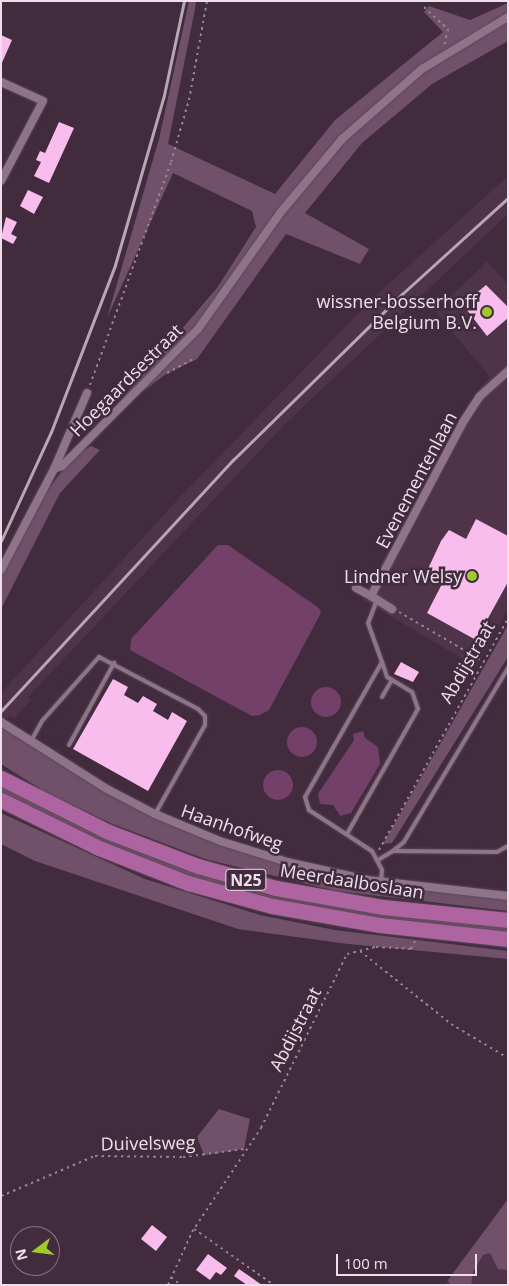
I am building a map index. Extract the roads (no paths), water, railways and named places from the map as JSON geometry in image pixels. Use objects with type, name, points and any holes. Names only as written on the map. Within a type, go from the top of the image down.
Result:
[{"type":"highway","name":"Meerdaalboslaan","points":[[1,778],[109,832],[198,866],[276,888],[383,907],[508,920]]},
{"type":"highway","name":"N25","points":[[1,800],[99,848],[188,883],[272,906],[380,925],[508,939]]},
{"type":"street","name":"Hoegaardsestraat","points":[[1,570],[54,469],[62,466],[198,329],[280,213],[342,139],[436,60],[508,17]]},
{"type":"street","points":[[1,82],[43,101],[1,181]]},
{"type":"street","name":"Evenementenlaan","points":[[374,598],[464,422],[479,397],[508,371]]},
{"type":"street","points":[[54,469],[87,393]]},
{"type":"street","points":[[356,588],[392,608]]},
{"type":"street","name":"Haanhofweg","points":[[1,722],[155,814],[277,859],[382,882],[508,896]]},
{"type":"lane","points":[[347,834],[416,716],[418,709],[412,692],[392,680],[382,662],[368,623],[374,598]]},
{"type":"lane","points":[[30,741],[42,721],[95,659],[103,657],[198,709],[206,719],[155,814]]},
{"type":"lane","points":[[382,662],[305,797],[309,810],[347,834],[378,860],[382,882]]},
{"type":"lane","points":[[69,745],[114,663]]},
{"type":"lane","points":[[378,860],[393,852],[404,842],[508,668]]},
{"type":"lane","points":[[382,697],[392,680]]},
{"type":"lane","points":[[393,852],[497,852],[508,846]]},
{"type":"railway","points":[[1,541],[51,432],[115,265],[164,95],[184,1]]},
{"type":"railway","points":[[1,711],[233,460],[402,294],[508,198]]},
{"type":"place","name":"wissner-bosserhoff Belgium B.V.","points":[[487,312]]},
{"type":"place","name":"Lindner Welsy","points":[[472,576]]}]
